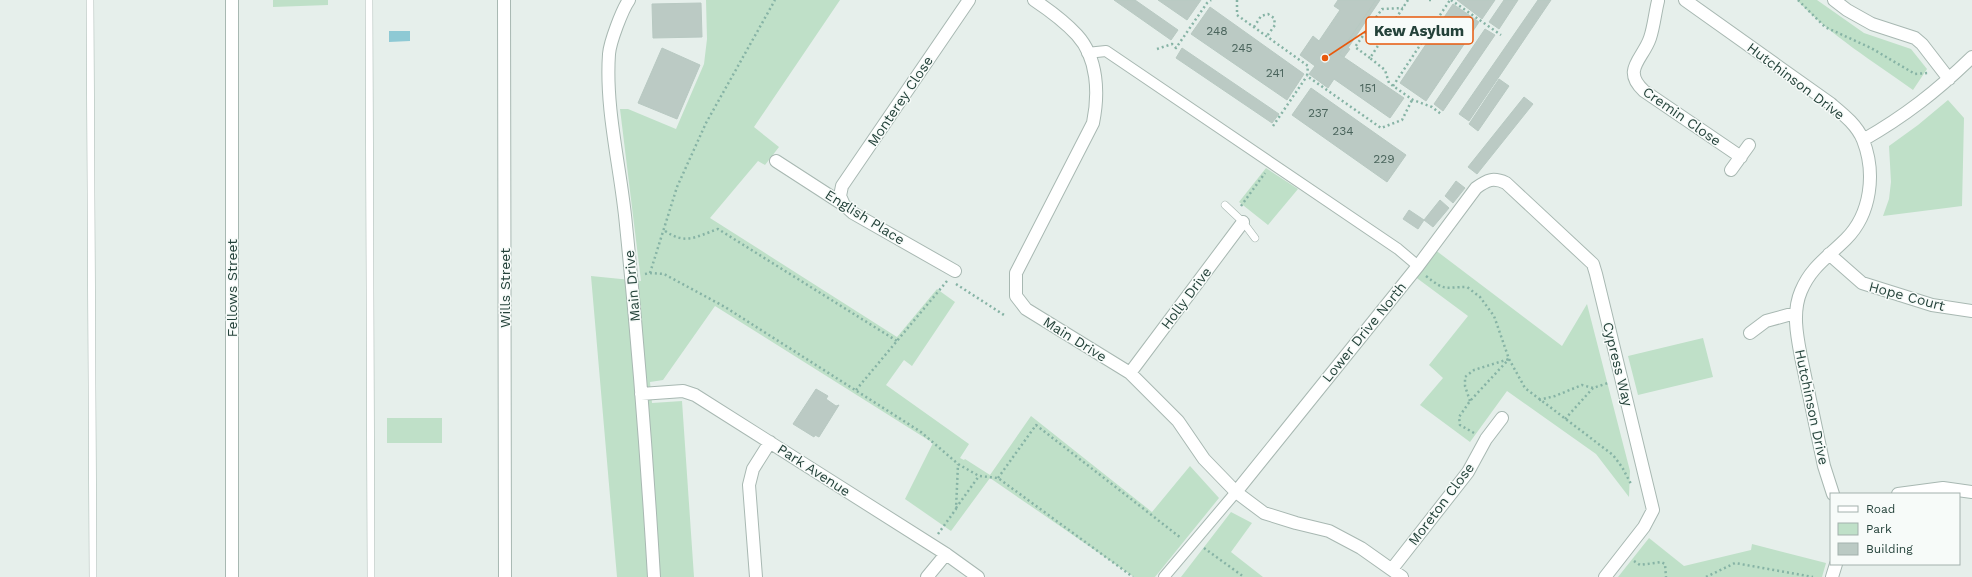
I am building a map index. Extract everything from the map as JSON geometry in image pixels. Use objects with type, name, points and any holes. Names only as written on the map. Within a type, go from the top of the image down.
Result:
[{"type":"street","name":"Fellows Street","points":[[232,0],[232,577]]},
{"type":"street","name":"Wills Street","points":[[504,0],[505,577]]},
{"type":"street","name":"Main Drive","points":[[629,0],[624,7],[609,52],[610,104],[623,192],[641,394],[654,577]]},
{"type":"street","name":"Monterey Close","points":[[844,205],[840,196],[842,186],[969,0]]},
{"type":"street","name":"Main Drive","points":[[1034,0],[1078,36],[1094,71],[1097,88],[1093,123],[1016,273],[1016,296],[1026,309],[1130,374],[1178,421],[1204,459],[1236,492],[1264,513],[1296,523],[1329,530],[1361,548],[1402,577]]},
{"type":"street","name":"Cremin Close","points":[[1661,0],[1651,37],[1635,64],[1636,81],[1644,90],[1741,157]]},
{"type":"street","name":"Hutchinson Drive","points":[[1685,0],[1831,104],[1850,121],[1863,140],[1869,164],[1870,194],[1862,217],[1847,238],[1811,272],[1800,292],[1795,313],[1801,357],[1824,466],[1832,493]]},
{"type":"street","points":[[1834,0],[1847,10],[1872,24],[1915,38],[1922,44],[1949,79]]},
{"type":"street","points":[[1087,54],[1106,51],[1398,249],[1418,266]]},
{"type":"street","points":[[1863,140],[1895,122],[1949,79],[1972,57]]},
{"type":"street","points":[[1732,170],[1749,145]]},
{"type":"street","name":"English Place","points":[[776,161],[844,205],[853,213],[952,275]]},
{"type":"street","name":"Lower Drive North","points":[[1236,492],[1418,266],[1476,188],[1486,180],[1496,178]]},
{"type":"street","name":"Cypress Way","points":[[1496,178],[1506,182],[1593,264],[1653,510],[1644,527],[1605,577]]},
{"type":"street","name":"Holly Drive","points":[[1130,374],[1239,218]]},
{"type":"street","name":"Hope Court","points":[[1830,254],[1862,283],[1932,305],[1972,311]]},
{"type":"street","points":[[1750,333],[1766,321],[1795,313]]},
{"type":"street","name":"Park Avenue","points":[[641,394],[689,392],[705,400],[946,554],[978,577]]},
{"type":"street","name":"Moreton Close","points":[[1392,569],[1468,472],[1486,439],[1502,418]]},
{"type":"street","points":[[756,577],[749,485],[753,469],[770,442]]},
{"type":"street","points":[[1906,493],[1943,488],[1972,492]]},
{"type":"street","points":[[1164,577],[1236,492]]},
{"type":"street","points":[[927,577],[946,554]]},
{"type":"street","points":[[1832,577],[1836,565]]},
{"type":"lane","points":[[90,0],[92,577]]},
{"type":"lane","points":[[370,0],[371,577]]},
{"type":"lane","points":[[1225,205],[1239,218],[1255,238]]},
{"type":"path","points":[[775,0],[706,123],[677,187],[665,231],[650,273],[664,274],[725,307],[926,436],[958,464],[979,476],[998,478],[1133,577]]},
{"type":"path","points":[[1157,49],[1172,44],[1176,48],[1207,3],[1211,0]]},
{"type":"path","points":[[1237,0],[1237,16],[1308,66],[1307,76],[1274,126]]},
{"type":"path","points":[[1370,58],[1408,0]]},
{"type":"path","points":[[1428,0],[1433,0]]},
{"type":"path","points":[[1393,86],[1450,0],[1501,35]]},
{"type":"path","points":[[1798,0],[1825,27],[1871,48],[1917,75],[1929,73],[1949,79]]},
{"type":"path","points":[[1403,8],[1382,9],[1355,47],[1384,70],[1389,83],[1412,100],[1432,107],[1441,114]]},
{"type":"path","points":[[1254,27],[1261,16],[1268,14],[1274,18],[1275,25],[1267,36]]},
{"type":"path","points":[[1307,76],[1381,128],[1402,120],[1412,100]]},
{"type":"path","points":[[1239,218],[1272,164]]},
{"type":"path","points":[[665,231],[676,239],[688,240],[718,229],[896,341]]},
{"type":"path","points":[[1418,266],[1422,272],[1437,285],[1448,289],[1467,287],[1480,297],[1494,316],[1509,359],[1525,388],[1538,400],[1613,456],[1622,467],[1633,486]]},
{"type":"path","points":[[856,390],[952,275],[1004,315]]},
{"type":"path","points":[[1470,401],[1465,377],[1474,370],[1509,359]]},
{"type":"path","points":[[1486,439],[1460,425],[1459,417],[1470,401],[1509,359]]},
{"type":"path","points":[[1565,419],[1593,388],[1622,378]]},
{"type":"path","points":[[1538,400],[1555,396],[1582,385],[1593,388]]},
{"type":"path","points":[[998,478],[1036,425],[1181,538],[1193,541],[1244,577]]},
{"type":"path","points":[[956,509],[958,464]]},
{"type":"path","points":[[936,536],[979,476]]},
{"type":"path","points":[[1625,553],[1640,565],[1661,562],[1664,564],[1666,577]]},
{"type":"path","points":[[1706,577],[1736,563],[1813,577]]},
{"type":"green space","points":[[273,0],[328,0],[328,5],[273,7]]},
{"type":"green space","points":[[706,0],[840,0],[754,127],[779,147],[765,165],[758,161],[710,218],[897,337],[937,289],[955,302],[912,366],[904,360],[886,385],[969,444],[960,458],[965,459],[990,475],[1031,416],[1152,512],[1190,466],[1219,498],[1155,577],[1134,577],[990,478],[951,531],[905,499],[933,443],[715,306],[663,380],[650,382],[652,403],[682,401],[694,577],[617,577],[591,276],[641,281],[620,109],[628,109],[676,129],[704,64],[707,39]]},
{"type":"green space","points":[[1797,0],[1817,0],[1864,33],[1911,49],[1927,69],[1913,90],[1838,36]]},
{"type":"green space","points":[[1948,100],[1964,118],[1962,206],[1883,216],[1889,199],[1891,182],[1889,146],[1918,125]]},
{"type":"green space","points":[[1266,168],[1298,189],[1268,225],[1239,202]]},
{"type":"green space","points":[[1430,246],[1562,346],[1587,304],[1630,471],[1629,497],[1596,454],[1507,391],[1470,442],[1420,405],[1443,378],[1429,365],[1468,316],[1410,273]]},
{"type":"green space","points":[[1703,338],[1713,377],[1638,395],[1628,356]]},
{"type":"green space","points":[[387,418],[442,418],[442,443],[387,443]]},
{"type":"green space","points":[[1231,512],[1252,523],[1231,552],[1263,577],[1181,577]]},
{"type":"green space","points":[[1649,538],[1684,566],[1751,550],[1752,544],[1826,563],[1822,577],[1618,577]]},
{"type":"water","points":[[389,31],[410,31],[410,41],[389,42]]},
{"type":"building","points":[[1114,0],[1135,0],[1178,30],[1171,40]]},
{"type":"building","points":[[1158,0],[1201,0],[1187,20]]},
{"type":"building","points":[[1338,0],[1376,0],[1339,54],[1404,98],[1390,118],[1334,79],[1328,88],[1309,74],[1315,66],[1300,55],[1313,36],[1319,41],[1340,10],[1334,6]]},
{"type":"building","points":[[1376,0],[1380,0],[1348,48],[1350,49],[1344,57],[1339,54]]},
{"type":"building","points":[[1457,0],[1495,0],[1482,19]]},
{"type":"building","points":[[1504,0],[1518,0],[1499,29],[1489,22]]},
{"type":"building","points":[[1538,0],[1551,0],[1469,121],[1459,114]]},
{"type":"building","points":[[701,3],[702,37],[653,38],[652,4]]},
{"type":"building","points":[[1453,4],[1479,22],[1426,101],[1400,83]]},
{"type":"building","points":[[1210,7],[1304,74],[1287,100],[1191,34]]},
{"type":"building","points":[[1485,29],[1495,35],[1443,111],[1434,104]]},
{"type":"building","points":[[662,48],[700,65],[677,119],[638,103]]},
{"type":"building","points":[[1182,48],[1279,114],[1272,123],[1176,58]]},
{"type":"building","points":[[1499,79],[1509,86],[1478,131],[1469,124]]},
{"type":"building","points":[[1311,88],[1406,155],[1387,182],[1292,115]]},
{"type":"building","points":[[1524,97],[1533,104],[1477,174],[1468,167]]},
{"type":"building","points":[[1456,181],[1465,188],[1453,203],[1445,196]]},
{"type":"building","points":[[1440,200],[1449,208],[1433,227],[1424,220]]},
{"type":"building","points":[[1409,210],[1424,220],[1418,229],[1403,219]]},
{"type":"building","points":[[816,389],[828,396],[826,399],[836,406],[839,405],[819,437],[815,435],[814,437],[793,424]]},
{"type":"place","name":"Kew Asylum","points":[[1325,58]]}]
